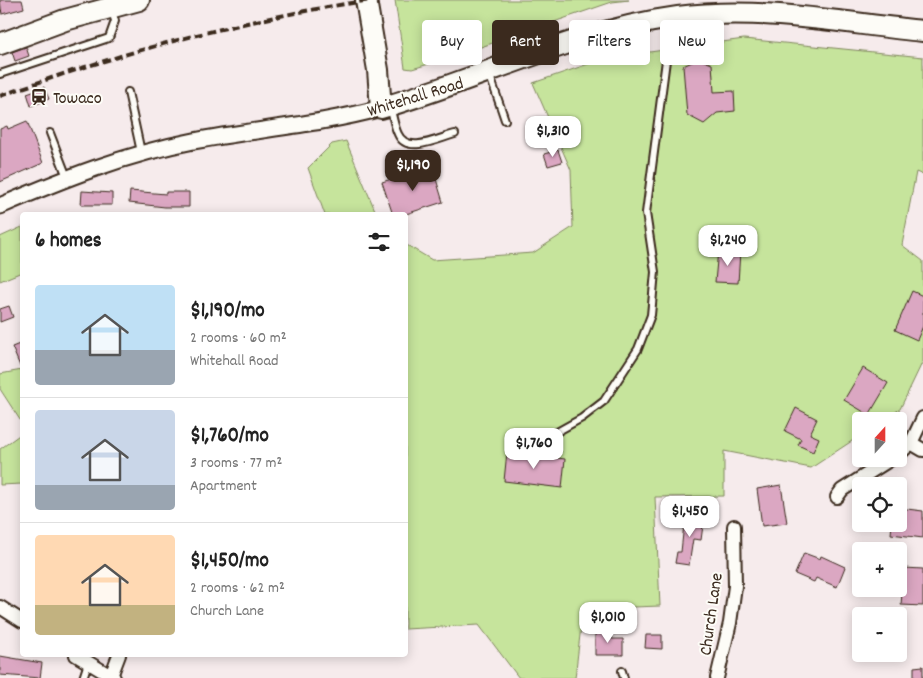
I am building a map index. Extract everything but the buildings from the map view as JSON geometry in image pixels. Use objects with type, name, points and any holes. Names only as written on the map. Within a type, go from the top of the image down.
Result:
[{"type":"main road","points":[[0,44],[105,5],[138,0]]},
{"type":"main road","points":[[366,0],[385,107]]},
{"type":"main road","name":"Whitehall Road","points":[[385,107],[428,95],[601,32],[672,18],[718,14],[750,14],[817,18],[923,31]]},
{"type":"street","name":"Whitehall Road","points":[[0,206],[67,177],[141,152],[192,141],[385,107]]},
{"type":"street","points":[[908,446],[923,418]]},
{"type":"street","points":[[911,443],[923,450]]},
{"type":"street","points":[[837,497],[842,490],[877,468]]},
{"type":"street","name":"Church Lane","points":[[717,678],[730,623],[735,586],[734,526]]},
{"type":"street","points":[[0,607],[20,620]]},
{"type":"street","points":[[79,657],[113,677],[118,657]]},
{"type":"lane","points":[[0,74],[109,38],[115,21],[105,5]]},
{"type":"lane","points":[[555,433],[582,418],[604,401],[638,348],[651,315],[655,272],[646,213],[672,18]]},
{"type":"lane","points":[[489,72],[505,120]]},
{"type":"lane","points":[[128,92],[141,152]]},
{"type":"lane","points":[[385,107],[398,136],[406,143],[414,146],[455,134]]},
{"type":"lane","points":[[50,133],[67,177]]},
{"type":"lane","points":[[83,678],[88,662]]},
{"type":"lane","points":[[622,671],[624,678]]},
{"type":"green space","points":[[395,0],[629,0],[612,2],[559,20],[492,20],[492,43],[482,47],[482,20],[422,20],[422,65],[426,65],[412,69],[405,68]]},
{"type":"green space","points":[[744,39],[923,57],[923,175],[916,172],[902,245],[923,261],[923,361],[900,409],[895,412],[852,412],[852,441],[811,468],[724,451],[724,496],[655,497],[660,606],[583,609],[575,678],[519,678],[479,625],[408,629],[408,246],[432,260],[533,253],[573,227],[571,170],[533,83],[586,65],[650,65],[650,52],[660,51],[660,65],[724,65],[724,42]]},
{"type":"green space","points":[[346,141],[376,212],[324,212],[308,168],[332,144]]},
{"type":"green space","points":[[20,228],[20,273],[0,281],[0,237]]},
{"type":"green space","points":[[20,370],[20,420],[0,389],[0,374]]},
{"type":"green space","points":[[20,434],[20,484],[0,485],[0,449]]},
{"type":"railway","points":[[0,96],[137,51],[229,27],[371,0]]},
{"type":"place","name":"Towaco","points":[[39,97]]}]
